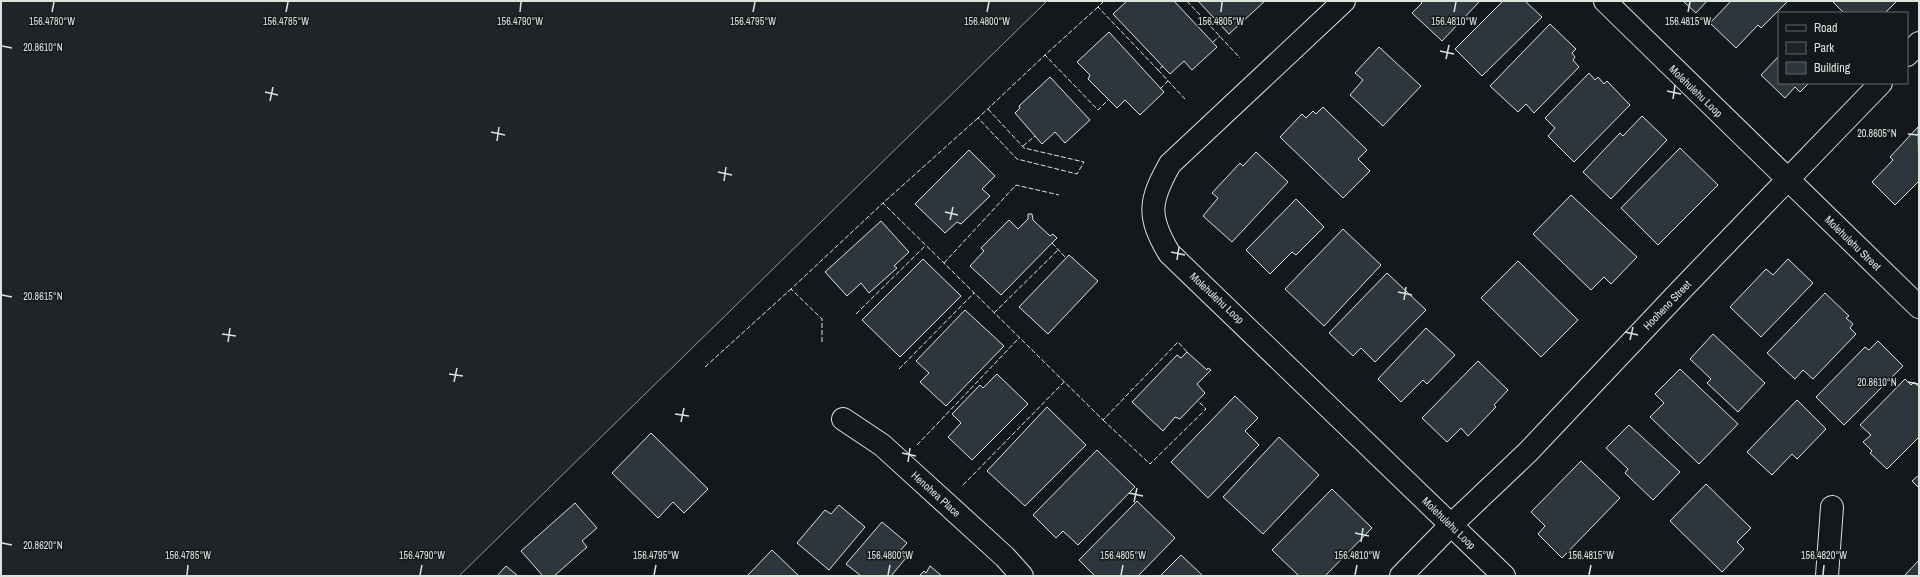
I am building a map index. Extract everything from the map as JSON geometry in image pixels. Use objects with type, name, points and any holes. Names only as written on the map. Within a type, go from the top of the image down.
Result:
[{"type":"street","name":"Molehulehu Loop","points":[[1344,1],[1170,164],[1158,185],[1153,209],[1157,233],[1169,254],[1232,312],[1504,576]]},
{"type":"street","name":"Molehulehu Loop","points":[[1605,1],[1788,180]]},
{"type":"street","points":[[1908,54],[1919,43]]},
{"type":"street","name":"Hooheno Street","points":[[1401,576],[1451,525],[1528,452],[1681,290],[1880,84]]},
{"type":"street","name":"Molehulehu Street","points":[[1788,180],[1919,307]]},
{"type":"street","name":"Henohea Place","points":[[843,419],[882,445],[1005,557],[1022,576]]},
{"type":"street","points":[[1827,576],[1832,507]]},
{"type":"green space","points":[[1,1],[1047,1],[459,576],[1,576]]},
{"type":"building","points":[[1127,1],[1174,1],[1217,47],[1192,70],[1184,61],[1170,74],[1113,14]]},
{"type":"building","points":[[1198,1],[1265,1],[1229,34]]},
{"type":"building","points":[[1420,1],[1480,1],[1442,41],[1412,13],[1422,3]]},
{"type":"building","points":[[1503,1],[1525,1],[1542,17],[1482,76],[1455,49]]},
{"type":"building","points":[[1683,1],[1707,1],[1696,13]]},
{"type":"building","points":[[1731,1],[1788,1],[1761,28],[1758,25],[1736,48],[1710,23]]},
{"type":"building","points":[[1832,1],[1897,1],[1886,12],[1843,12]]},
{"type":"building","points":[[1550,24],[1576,49],[1572,53],[1575,57],[1573,60],[1579,67],[1534,113],[1526,104],[1518,112],[1490,86]]},
{"type":"building","points":[[1109,32],[1164,92],[1140,115],[1125,100],[1117,108],[1088,79],[1090,75],[1077,62]]},
{"type":"building","points":[[1379,47],[1421,86],[1383,126],[1350,95],[1363,80],[1355,73]]},
{"type":"building","points":[[1778,57],[1778,84],[1808,84],[1800,92],[1795,87],[1785,98],[1761,75]]},
{"type":"building","points":[[1589,73],[1595,80],[1598,77],[1604,84],[1607,81],[1630,105],[1574,162],[1548,136],[1555,128],[1545,118]]},
{"type":"building","points":[[1050,77],[1090,120],[1065,143],[1055,132],[1042,144],[1015,113],[1020,108],[1019,106]]},
{"type":"building","points":[[1323,107],[1367,150],[1358,159],[1370,171],[1343,198],[1280,137],[1302,114],[1306,118],[1313,111],[1316,114]]},
{"type":"building","points":[[1642,116],[1667,140],[1611,199],[1583,172],[1620,133],[1623,136]]},
{"type":"building","points":[[1918,127],[1919,181],[1895,205],[1872,182],[1893,160],[1890,157]]},
{"type":"building","points":[[1680,148],[1718,185],[1658,245],[1621,208]]},
{"type":"building","points":[[969,150],[995,176],[982,189],[990,196],[961,224],[957,222],[945,233],[915,204]]},
{"type":"building","points":[[1256,152],[1288,182],[1232,242],[1203,216],[1218,198],[1212,193],[1240,163],[1243,166]]},
{"type":"building","points":[[1571,195],[1637,257],[1611,284],[1604,277],[1591,290],[1533,234]]},
{"type":"building","points":[[1296,199],[1324,227],[1296,255],[1292,252],[1270,274],[1246,250]]},
{"type":"building","points":[[1028,214],[1032,214],[1033,220],[1050,236],[1053,234],[1057,238],[1001,295],[970,266],[984,251],[981,248],[1009,220],[1018,229],[1028,219]]},
{"type":"building","points":[[881,221],[909,252],[894,266],[897,268],[869,293],[861,283],[847,296],[825,272]]},
{"type":"building","points":[[1343,229],[1381,265],[1324,326],[1285,289]]},
{"type":"building","points":[[1069,255],[1098,281],[1048,334],[1019,307]]},
{"type":"building","points":[[923,259],[961,296],[900,357],[862,320]]},
{"type":"building","points":[[1788,259],[1813,283],[1761,337],[1730,307],[1766,269],[1773,275]]},
{"type":"building","points":[[1518,261],[1578,320],[1541,357],[1481,298]]},
{"type":"building","points":[[1387,273],[1426,310],[1375,362],[1361,348],[1353,356],[1329,333]]},
{"type":"building","points":[[1825,293],[1849,316],[1846,318],[1853,324],[1850,328],[1856,334],[1813,379],[1803,370],[1795,379],[1767,353]]},
{"type":"building","points":[[965,310],[1004,346],[946,406],[920,382],[929,373],[916,361]]},
{"type":"building","points":[[1426,328],[1455,355],[1427,384],[1423,380],[1401,402],[1378,379]]},
{"type":"building","points":[[1713,334],[1765,383],[1738,412],[1707,383],[1711,379],[1690,359]]},
{"type":"building","points":[[1878,341],[1903,366],[1844,425],[1816,397],[1865,347],[1869,350]]},
{"type":"building","points":[[1187,352],[1207,370],[1208,368],[1211,370],[1197,384],[1205,393],[1180,419],[1175,417],[1163,431],[1132,402],[1177,355],[1181,358]]},
{"type":"building","points":[[1478,361],[1508,390],[1494,405],[1496,407],[1468,436],[1461,428],[1447,442],[1422,418]]},
{"type":"building","points":[[1680,369],[1738,424],[1699,464],[1650,417],[1664,403],[1655,394]]},
{"type":"building","points":[[997,374],[1028,404],[972,460],[948,437],[961,423],[952,414],[980,385],[983,388]]},
{"type":"building","points":[[1905,379],[1911,385],[1914,382],[1919,387],[1919,437],[1887,469],[1870,453],[1872,451],[1863,442],[1871,435],[1860,425]]},
{"type":"building","points":[[1235,396],[1258,418],[1245,431],[1259,445],[1208,498],[1171,462]]},
{"type":"building","points":[[1797,400],[1826,429],[1797,459],[1792,454],[1772,475],[1747,452]]},
{"type":"building","points":[[1047,407],[1086,445],[1025,506],[987,471]]},
{"type":"building","points":[[1629,425],[1680,472],[1653,500],[1625,473],[1628,469],[1606,448]]},
{"type":"building","points":[[651,433],[708,489],[684,513],[673,502],[658,518],[612,473]]},
{"type":"building","points":[[1279,437],[1319,475],[1263,534],[1223,497]]},
{"type":"building","points":[[1097,450],[1135,487],[1078,545],[1063,531],[1056,538],[1033,515]]},
{"type":"building","points":[[1581,461],[1620,498],[1562,558],[1538,534],[1545,526],[1531,512]]},
{"type":"building","points":[[1919,475],[1919,488],[1912,481]]},
{"type":"building","points":[[1706,484],[1751,528],[1737,542],[1744,549],[1722,572],[1670,521]]},
{"type":"building","points":[[1332,489],[1372,528],[1325,576],[1299,576],[1272,550]]},
{"type":"building","points":[[1137,501],[1175,538],[1138,576],[1095,576],[1079,560]]},
{"type":"building","points":[[575,503],[597,528],[582,541],[587,547],[554,576],[543,576],[521,551]]},
{"type":"building","points":[[839,505],[865,527],[829,570],[797,543],[825,510],[831,514]]},
{"type":"building","points":[[882,522],[907,543],[899,552],[906,558],[891,576],[861,576],[846,564]]},
{"type":"building","points":[[772,550],[799,576],[747,576]]},
{"type":"building","points":[[1181,555],[1203,576],[1160,576]]},
{"type":"building","points":[[1919,560],[1919,576],[1904,576]]},
{"type":"building","points":[[506,566],[518,576],[497,576]]},
{"type":"building","points":[[930,566],[942,576],[919,576],[924,571],[926,573]]},
{"type":"fence","points":[[1104,1],[1098,7],[1158,70],[1163,66]]},
{"type":"fence","points":[[1187,1],[1240,58]]},
{"type":"fence","points":[[1098,7],[1045,55],[1098,110],[1108,100]]},
{"type":"fence","points":[[1213,42],[1220,36]]},
{"type":"fence","points":[[988,109],[1024,148],[1084,162],[1077,174],[1017,159],[978,118],[1045,55]]},
{"type":"fence","points":[[1158,70],[1185,99]]},
{"type":"fence","points":[[1160,89],[1168,81]]},
{"type":"fence","points":[[978,118],[883,203],[1103,420],[1178,342],[1187,352]]},
{"type":"fence","points":[[1023,146],[1035,136]]},
{"type":"fence","points":[[944,263],[1016,185],[1059,195]]},
{"type":"fence","points":[[822,342],[822,319],[791,289],[883,203]]},
{"type":"fence","points":[[1052,243],[1066,258]]},
{"type":"fence","points":[[856,314],[925,246]]},
{"type":"fence","points":[[994,313],[1058,250]]},
{"type":"fence","points":[[705,367],[791,289]]},
{"type":"fence","points":[[899,369],[974,293]]},
{"type":"fence","points":[[917,445],[1019,338]]},
{"type":"fence","points":[[963,485],[1064,382]]},
{"type":"fence","points":[[1103,420],[1150,464],[1206,409],[1198,401]]}]
